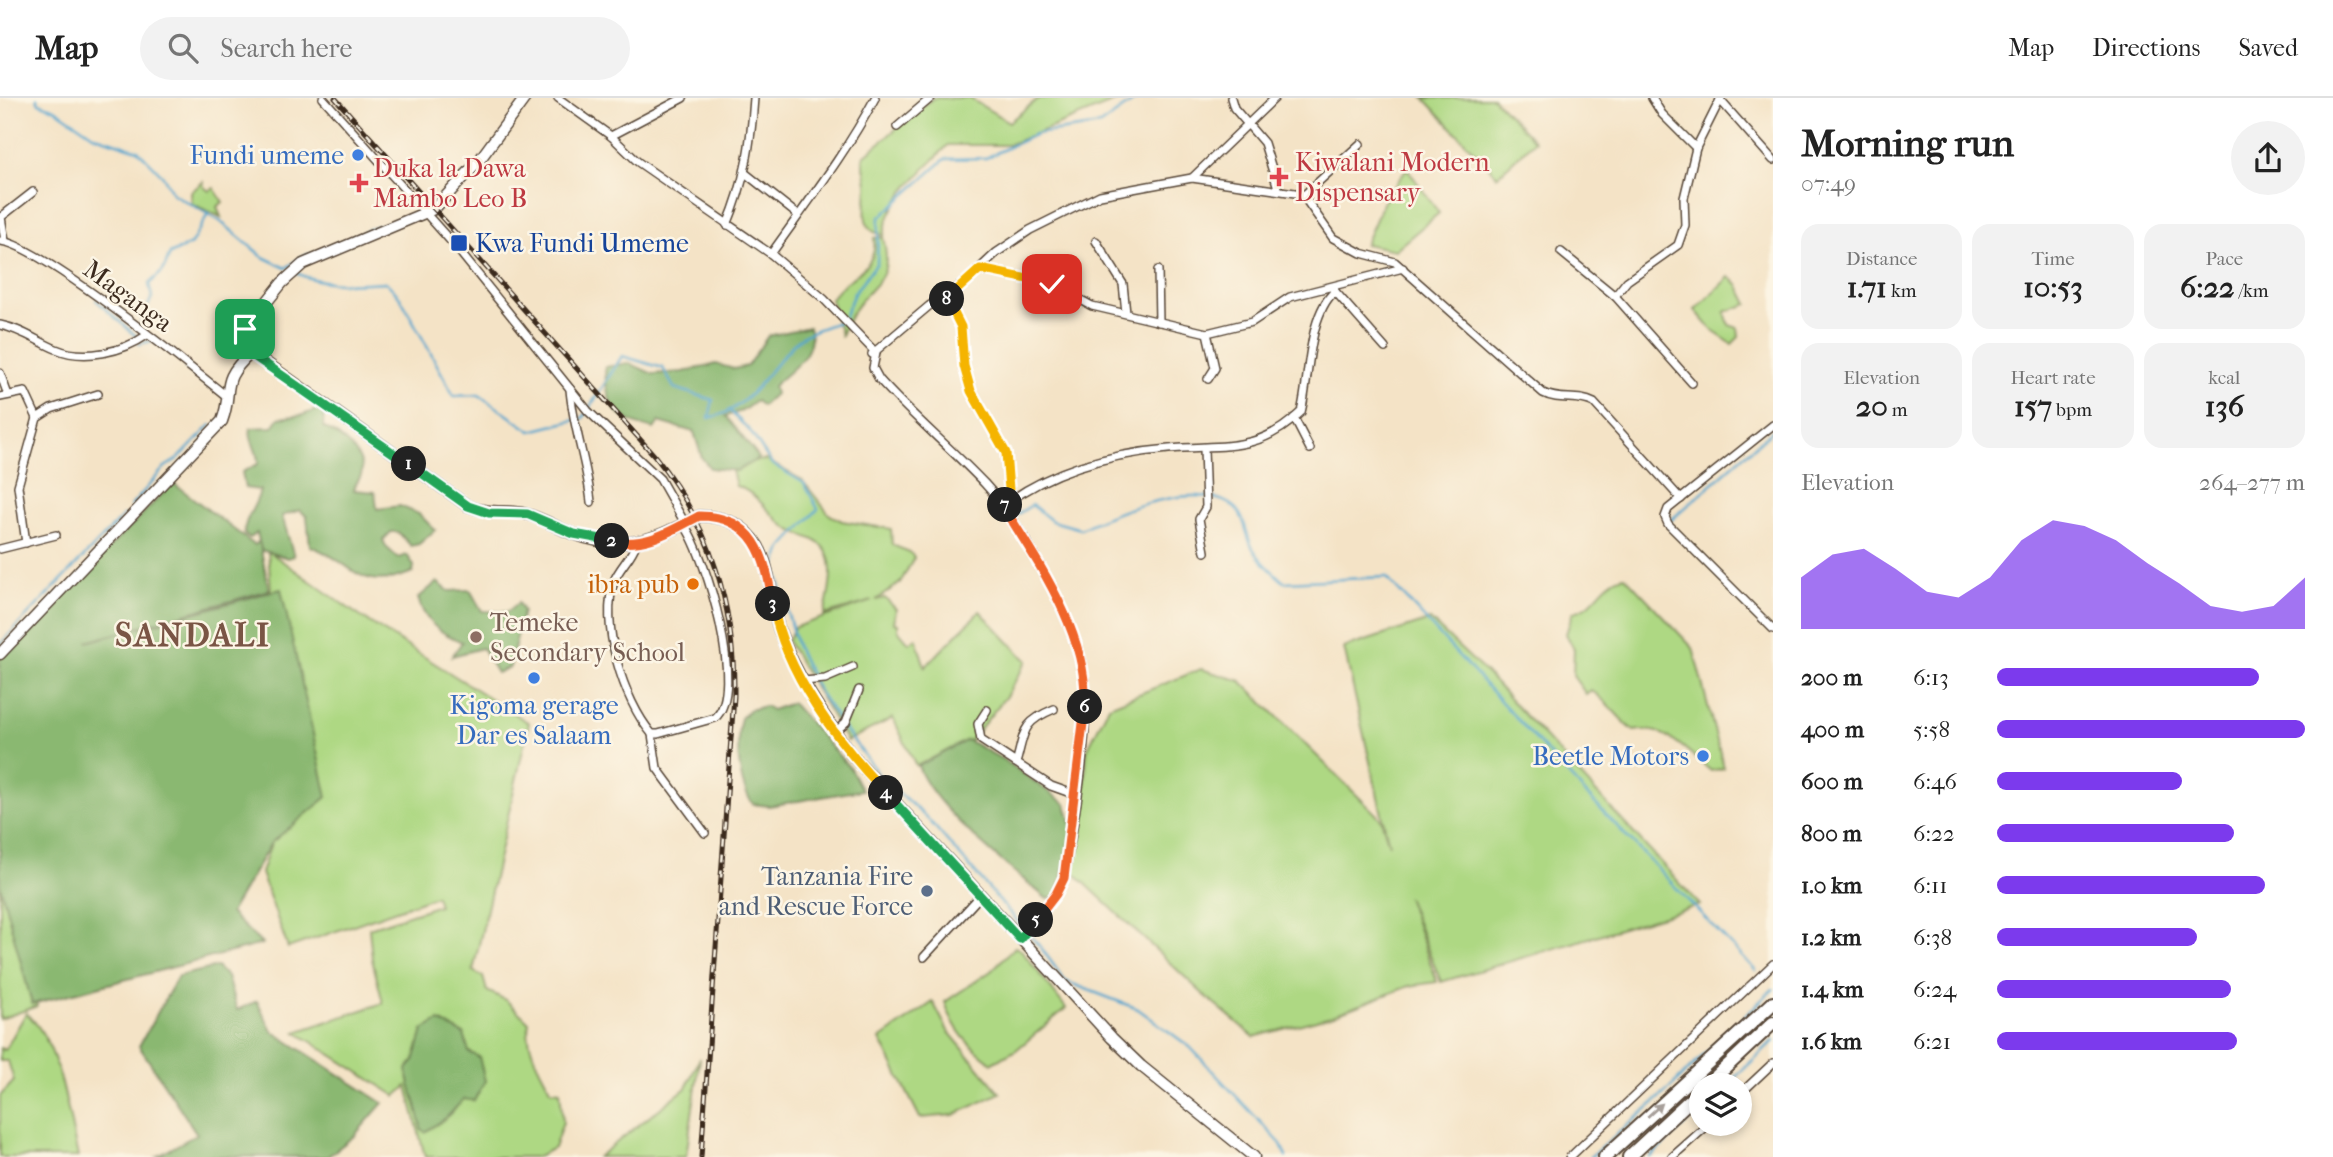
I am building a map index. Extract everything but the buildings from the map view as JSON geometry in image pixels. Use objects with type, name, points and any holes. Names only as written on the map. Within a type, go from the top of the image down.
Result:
[{"type":"highway","points":[[1605,1157],[1773,1003]]},
{"type":"highway","points":[[1720,1073],[1773,1023]]},
{"type":"highway","points":[[1629,1157],[1689,1101]]},
{"type":"street","points":[[323,98],[427,214],[591,415],[660,480],[686,526],[698,550],[719,611],[724,702],[715,718],[652,734]]},
{"type":"street","points":[[525,98],[478,162],[451,193],[427,214],[324,255],[293,271],[242,335],[241,345],[468,506],[489,513],[527,514],[574,534],[636,544],[686,526],[699,516],[726,519],[745,530],[758,547],[779,630],[804,681],[835,732],[867,773],[1141,1066],[1254,1157]]},
{"type":"street","points":[[558,98],[611,136],[638,162],[771,254],[824,299],[874,354]]},
{"type":"street","points":[[611,136],[682,98]]},
{"type":"street","points":[[727,225],[745,173],[752,136],[754,98]]},
{"type":"street","points":[[771,254],[850,145],[874,98]]},
{"type":"street","points":[[897,127],[931,98]]},
{"type":"street","points":[[1231,98],[1234,108],[1264,143],[1278,188]]},
{"type":"street","points":[[1192,178],[1275,98]]},
{"type":"street","points":[[1652,98],[1662,114],[1696,148]]},
{"type":"street","points":[[1615,296],[1627,281],[1678,245],[1685,225],[1684,198],[1696,148],[1720,99],[1773,160]]},
{"type":"street","points":[[1304,195],[1360,144]]},
{"type":"street","points":[[745,173],[798,215]]},
{"type":"street","points":[[1020,939],[1056,894],[1064,878],[1083,739],[1084,678],[1068,628],[1049,584],[1003,506],[879,379],[873,368],[874,354],[929,306],[946,297],[1010,243],[1080,203],[1100,195],[1192,178],[1234,186],[1278,188],[1304,195],[1322,226],[1342,245],[1387,258],[1403,268],[1543,393],[1561,399],[1586,399],[1594,403],[1681,499]]},
{"type":"street","points":[[3,241],[1,217],[33,192]]},
{"type":"street","name":"Maganga","points":[[3,241],[29,250],[225,395]]},
{"type":"street","points":[[1096,241],[1123,284],[1126,313]]},
{"type":"street","points":[[1561,252],[1615,296],[1692,383]]},
{"type":"street","points":[[980,269],[1052,284],[1086,304],[1208,333],[1252,322],[1290,297],[1333,289],[1403,268]]},
{"type":"street","points":[[1157,270],[1159,322]]},
{"type":"street","points":[[1333,289],[1385,348]]},
{"type":"street","points":[[1003,506],[1045,479],[1090,463],[1169,449],[1233,446],[1264,438],[1294,418],[1303,404],[1307,372],[1324,304],[1333,289]]},
{"type":"street","points":[[946,297],[961,327],[964,366],[971,391],[1006,453],[1010,501]]},
{"type":"street","points":[[0,325],[19,330],[55,349],[80,355],[124,347],[147,335]]},
{"type":"street","points":[[1208,333],[1215,368],[1208,379]]},
{"type":"street","points":[[0,654],[222,421],[225,395],[235,368],[251,353]]},
{"type":"street","points":[[0,373],[4,396],[25,393],[37,418],[18,486],[26,543]]},
{"type":"street","points":[[570,388],[572,421],[588,470],[592,502]]},
{"type":"street","points":[[37,418],[51,409],[97,394]]},
{"type":"street","points":[[1294,418],[1310,449]]},
{"type":"street","points":[[1773,425],[1668,509],[1665,517],[1668,524],[1773,629]]},
{"type":"street","points":[[1204,449],[1205,510],[1199,519],[1205,552]]},
{"type":"street","points":[[0,550],[56,535]]},
{"type":"street","points":[[636,544],[614,581],[611,630],[620,678],[652,734],[657,768],[705,833]]},
{"type":"street","points":[[804,681],[825,679],[853,667]]},
{"type":"street","points":[[835,732],[846,722],[859,690]]},
{"type":"street","points":[[1016,763],[1025,729],[1034,718],[1054,709]]},
{"type":"street","points":[[987,710],[978,724],[981,740],[1051,786],[1076,794]]},
{"type":"street","points":[[924,957],[981,895]]},
{"type":"street","points":[[1570,1157],[1773,964]]},
{"type":"street","points":[[1752,1083],[1773,1063]]},
{"type":"street","points":[[1672,1157],[1696,1136]]},
{"type":"green space","points":[[933,98],[969,98],[1009,122],[1039,98],[1124,98],[1008,145],[948,145],[918,175],[892,209],[884,235],[875,232],[870,228],[865,216],[867,184],[864,156]]},
{"type":"green space","points":[[1424,98],[1493,98],[1535,141],[1497,176]]},
{"type":"green space","points":[[1407,168],[1439,213],[1395,250],[1365,244],[1383,203]]},
{"type":"green space","points":[[203,182],[209,191],[214,188],[223,202],[217,207],[221,217],[192,204],[191,192]]},
{"type":"green space","points":[[883,237],[886,252],[884,272],[854,310],[841,335],[831,299],[871,258],[874,238]]},
{"type":"green space","points":[[1729,277],[1738,284],[1748,304],[1725,312],[1729,325],[1738,328],[1739,337],[1732,344],[1714,332],[1695,310]]},
{"type":"green space","points":[[809,327],[811,337],[806,353],[795,367],[773,386],[775,394],[762,406],[756,401],[742,411],[726,416],[759,458],[737,471],[710,468],[702,458],[694,432],[659,422],[654,429],[640,425],[621,416],[610,401],[605,367],[629,363],[653,374],[683,372],[716,364],[734,369],[747,366],[768,336]]},
{"type":"green space","points":[[321,408],[324,414],[323,427],[350,446],[360,460],[361,475],[354,490],[375,492],[377,509],[400,506],[419,514],[435,530],[419,544],[411,546],[398,532],[391,532],[383,540],[386,547],[398,558],[407,555],[414,566],[413,572],[379,580],[357,574],[310,546],[307,517],[300,510],[282,516],[294,556],[288,558],[261,550],[269,590],[87,642],[281,589],[327,797],[271,843],[230,913],[262,944],[32,1004],[0,885],[0,659],[173,483],[249,541],[255,545],[259,541],[257,533],[250,538],[244,534],[260,490],[245,488],[242,472],[258,464],[251,428],[273,427],[279,418],[303,415]]},
{"type":"green space","points":[[766,460],[802,480],[830,515],[842,521],[891,529],[892,545],[910,552],[914,558],[900,583],[876,600],[885,598],[896,609],[894,623],[898,624],[898,630],[909,643],[916,638],[925,667],[980,611],[1027,661],[1007,695],[971,740],[916,766],[893,718],[847,741],[787,641],[795,627],[872,601],[824,615],[831,574],[828,554],[814,540],[785,526],[755,497],[736,486],[731,467],[741,462]]},
{"type":"green space","points":[[268,551],[358,615],[529,723],[473,971],[483,977],[487,991],[506,1000],[529,1022],[529,1039],[538,1066],[551,1090],[560,1091],[563,1122],[554,1148],[537,1157],[425,1157],[407,1086],[396,1096],[296,1032],[383,1003],[372,959],[369,928],[439,905],[436,896],[288,948],[261,873],[280,817],[288,814]]},
{"type":"green space","points":[[1625,576],[1693,648],[1724,768],[1711,771],[1666,736],[1645,730],[1634,731],[1591,690],[1586,694],[1573,676],[1574,649],[1566,634],[1573,612],[1588,605],[1610,582]]},
{"type":"green space","points":[[437,582],[449,591],[470,590],[482,611],[507,612],[518,603],[523,611],[510,667],[497,673],[482,648],[452,656],[462,642],[434,626],[424,614],[418,598]]},
{"type":"green space","points":[[1430,620],[1483,670],[1700,905],[1441,982],[1407,897],[1437,982],[1409,986],[1331,1016],[1254,1037],[1202,993],[1058,858],[1082,833],[1087,750],[1109,706],[1201,669],[1241,681],[1381,819],[1389,845],[1344,648]]},
{"type":"green space","points":[[792,703],[850,768],[862,790],[769,806],[753,804],[744,786],[739,762],[741,718],[749,710],[765,706],[772,710]]},
{"type":"green space","points":[[967,740],[1004,760],[1066,804],[1073,829],[1057,897],[1047,899],[995,855],[956,819],[927,783],[918,766]]},
{"type":"green space","points":[[0,874],[37,1006],[0,1019]]},
{"type":"green space","points":[[1015,947],[1022,951],[1066,1008],[1015,1051],[992,1063],[963,1037],[945,1002],[991,971]]},
{"type":"green space","points":[[217,967],[227,977],[237,1010],[257,1001],[272,1031],[383,1103],[354,1136],[327,1157],[158,1156],[197,1134],[139,1046],[178,976]]},
{"type":"green space","points":[[933,1002],[948,1031],[1000,1093],[954,1115],[920,1118],[880,1039]]},
{"type":"green space","points":[[26,1013],[38,1026],[55,1060],[78,1157],[0,1157],[0,1096],[14,1081],[8,1061],[0,1061],[0,1048],[5,1050]]},
{"type":"green space","points":[[439,1021],[464,1034],[469,1052],[479,1057],[485,1081],[474,1101],[464,1099],[446,1118],[425,1132],[421,1129],[407,1069],[414,1061],[423,1030]]},
{"type":"green space","points":[[700,1058],[686,1157],[598,1157],[686,1088]]},
{"type":"waterway","points":[[37,98],[39,103],[55,109],[93,135],[138,150],[163,176],[173,194],[220,221],[263,257],[286,268],[305,255],[316,254]]},
{"type":"waterway","points":[[296,273],[329,282],[386,282],[400,297],[454,396],[479,395],[531,431],[583,418],[622,356],[663,368],[674,388],[713,400],[709,418],[723,414],[748,397],[798,340],[843,320],[854,293],[877,263],[879,218],[945,159],[986,158],[1036,134],[1100,125],[1138,98]]},
{"type":"waterway","points":[[141,322],[152,297],[149,284],[163,271],[170,254],[191,244],[208,214]]},
{"type":"waterway","points":[[341,243],[386,224]]},
{"type":"waterway","points":[[96,300],[137,337]]},
{"type":"waterway","points":[[139,344],[152,341]]},
{"type":"waterway","points":[[185,367],[210,387]]},
{"type":"waterway","points":[[729,410],[750,431],[772,464],[804,483],[818,509],[782,548],[775,567],[797,647],[818,690],[843,727],[880,776],[927,818],[1042,949],[1065,981],[1138,1009],[1190,1047],[1281,1144],[1286,1157]]},
{"type":"waterway","points":[[131,506],[165,467],[178,459],[211,425]]},
{"type":"waterway","points":[[1670,521],[1773,430]]},
{"type":"waterway","points":[[1013,517],[1032,505],[1052,521],[1081,529],[1115,514],[1159,500],[1203,497],[1222,501],[1237,510],[1243,519],[1251,546],[1284,582],[1386,577],[1587,795],[1756,971]]},
{"type":"waterway","points":[[989,503],[1006,515]]},
{"type":"waterway","points":[[0,644],[124,515]]},
{"type":"waterway","points":[[1590,1157],[1654,1103],[1773,989]]},
{"type":"waterway","points":[[1740,1073],[1773,1041]]},
{"type":"waterway","points":[[1650,1157],[1689,1121]]},
{"type":"railway","points":[[335,98],[654,455],[691,510],[716,568],[730,630],[734,696],[701,1157]]},
{"type":"place","name":"Fundi umeme","points":[[358,155]]},
{"type":"place","name":"Kiwalani Modern Dispensary","points":[[1279,177]]},
{"type":"place","name":"Duka la Dawa Mambo Leo B","points":[[359,183]]},
{"type":"place","name":"Kwa Fundi Umeme","points":[[459,243]]},
{"type":"place","name":"ibra pub","points":[[693,584]]},
{"type":"place","name":"Temeke Secondary School","points":[[476,637]]},
{"type":"place","name":"Kigoma gerage Dar es Salaam","points":[[534,678]]},
{"type":"place","name":"Beetle Motors","points":[[1703,756]]},
{"type":"place","name":"Tanzania Fire and Rescue Force","points":[[927,891]]},
{"type":"district","name":"SANDALI","points":[[193,635]]},
{"type":"route","points":[[245,329],[240,339],[244,349],[468,506],[489,513],[527,514],[574,534],[630,544],[651,540],[685,526],[699,516],[726,519],[745,530],[758,547],[766,567],[779,630],[795,666],[822,714],[867,773],[1020,939],[1056,894],[1064,878],[1083,739],[1086,690],[1080,660],[1049,584],[1003,506],[1010,501],[1006,453],[971,391],[964,366],[961,327],[946,297],[980,269],[1052,284]]}]
